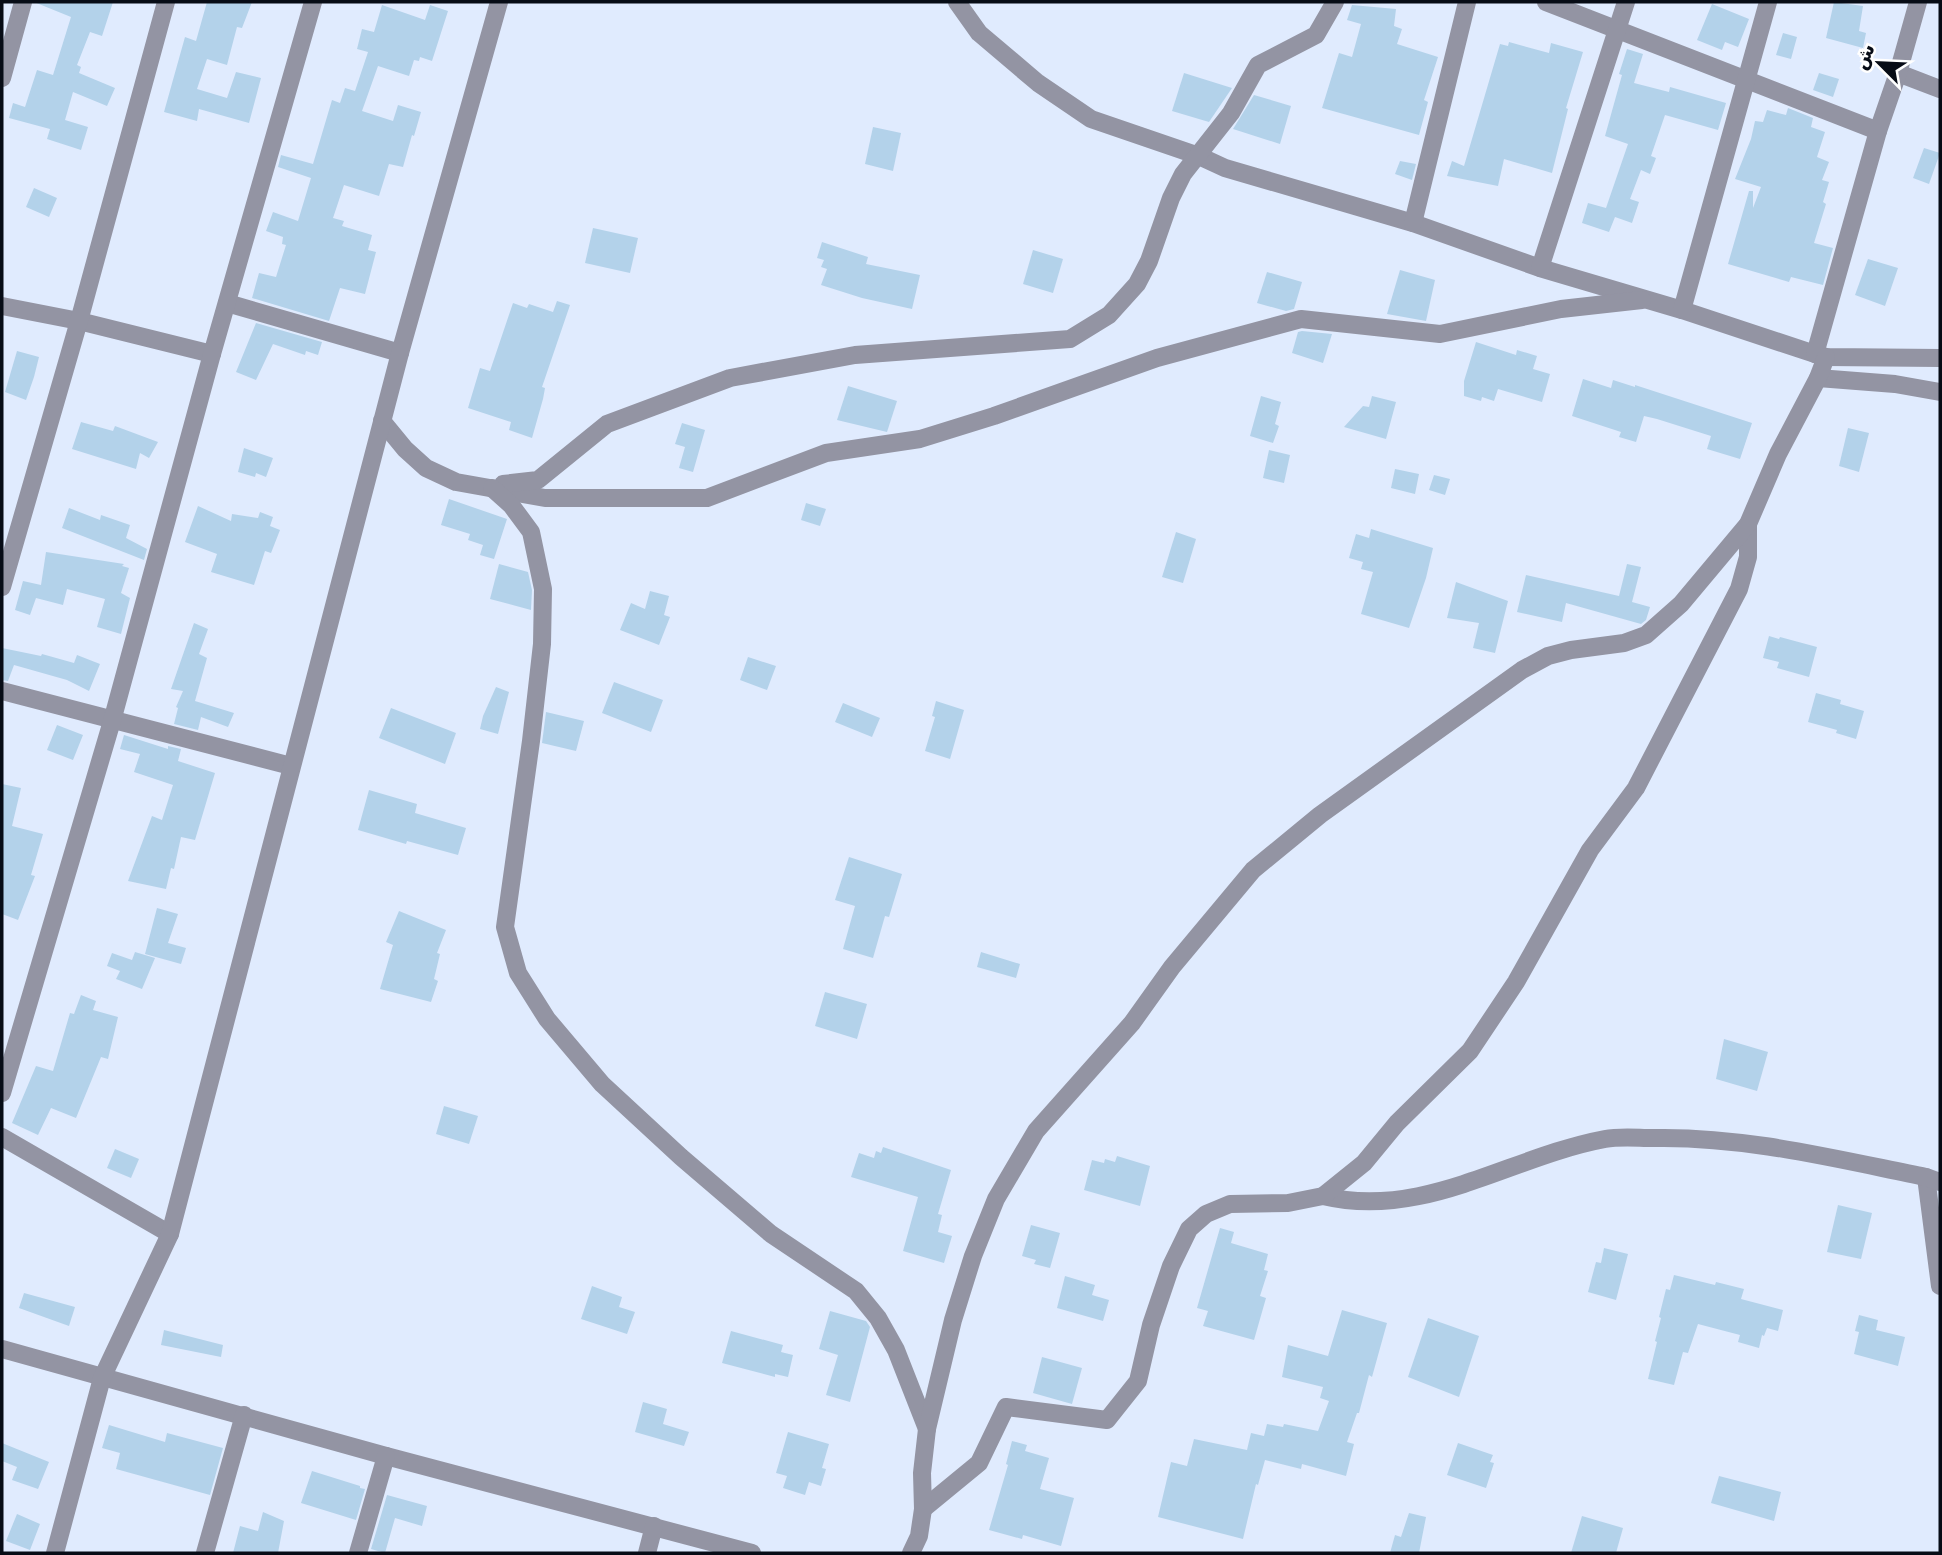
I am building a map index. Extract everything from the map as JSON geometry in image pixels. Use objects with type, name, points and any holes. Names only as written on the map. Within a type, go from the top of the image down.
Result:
[{"type":"street","points":[[2,78],[23,2]]},
{"type":"street","points":[[2,587],[79,321],[166,2]]},
{"type":"street","points":[[2,1093],[112,721],[212,354],[313,2]]},
{"type":"street","points":[[55,1553],[102,1378],[170,1234],[290,766],[400,353],[499,2]]},
{"type":"street","points":[[957,2],[979,33],[1038,83],[1091,119],[1199,156],[1225,168],[1413,223],[1540,268],[1682,310],[1820,356],[1940,358]]},
{"type":"street","points":[[489,486],[538,480],[607,424],[730,378],[855,355],[1070,339],[1109,315],[1137,284],[1149,261],[1171,198],[1183,174],[1231,113],[1258,65],[1316,35],[1335,2]]},
{"type":"street","points":[[1413,223],[1467,2]]},
{"type":"street","points":[[1546,2],[1878,131]]},
{"type":"street","points":[[1540,268],[1626,2]]},
{"type":"street","points":[[1682,310],[1768,2]]},
{"type":"street","points":[[911,1553],[919,1536],[923,1509],[922,1473],[927,1429],[953,1320],[973,1256],[996,1199],[1036,1131],[1132,1023],[1172,967],[1254,870],[1320,815],[1522,670],[1548,656],[1581,648],[1624,643],[1646,635],[1681,604],[1748,524],[1778,454],[1818,379],[1820,356],[1878,131],[1918,2]]},
{"type":"street","points":[[1898,73],[1940,89]]},
{"type":"street","points":[[382,421],[405,449],[426,468],[456,482],[545,498],[707,498],[826,453],[920,439],[994,416],[1157,358],[1301,319],[1440,334],[1562,309],[1642,300]]},
{"type":"street","points":[[227,303],[400,353]]},
{"type":"street","points":[[2,306],[79,321],[212,354]]},
{"type":"street","points":[[1818,379],[1895,384],[1940,392]]},
{"type":"street","points":[[489,486],[511,505],[531,532],[543,589],[542,643],[533,729],[505,927],[518,973],[547,1019],[602,1084],[681,1157],[771,1234],[856,1291],[878,1318],[896,1350],[927,1429]]},
{"type":"street","points":[[1323,1196],[1363,1163],[1397,1123],[1470,1051],[1516,982],[1590,850],[1636,788],[1739,589],[1748,556],[1748,524]]},
{"type":"street","points":[[2,691],[290,766]]},
{"type":"street","points":[[2,1137],[170,1234]]},
{"type":"street","points":[[923,1509],[979,1463],[1006,1407],[1107,1420],[1138,1381],[1151,1325],[1171,1266],[1189,1229],[1206,1213],[1230,1205],[1288,1203],[1323,1196],[1348,1202],[1399,1201],[1470,1184],[1527,1161],[1607,1138],[1673,1137],[1733,1141],[1933,1179],[1940,1286]]},
{"type":"street","points":[[2,1349],[386,1456],[752,1553]]},
{"type":"street","points":[[205,1553],[244,1415]]},
{"type":"street","points":[[358,1553],[386,1456]]},
{"type":"street","points":[[647,1553],[654,1526]]},
{"type":"building","points":[[34,2],[113,2],[102,36],[90,32],[77,65],[81,67],[79,73],[115,88],[107,106],[73,92],[65,120],[88,127],[81,150],[47,139],[50,129],[9,118],[13,103],[25,107],[37,70],[53,75],[71,17]]},
{"type":"building","points":[[207,2],[252,2],[242,28],[237,27],[227,65],[207,59],[197,89],[227,98],[236,72],[261,78],[249,123],[199,109],[197,121],[164,112],[185,37],[196,41]]},
{"type":"building","points":[[1834,2],[1863,6],[1859,31],[1866,33],[1863,48],[1826,38]]},
{"type":"building","points":[[1712,4],[1749,19],[1738,47],[1725,42],[1722,50],[1697,40]]},
{"type":"building","points":[[382,5],[425,20],[430,5],[448,11],[432,61],[420,57],[419,61],[414,60],[409,76],[378,66],[362,111],[393,121],[398,105],[421,112],[403,167],[389,164],[379,196],[344,185],[333,218],[344,221],[342,226],[372,235],[368,250],[376,252],[365,294],[340,288],[329,321],[252,298],[259,273],[276,277],[286,245],[282,244],[283,237],[266,231],[273,212],[298,221],[311,178],[278,167],[281,155],[313,164],[332,100],[340,103],[345,88],[355,91],[368,52],[357,49],[362,29],[374,32]]},
{"type":"building","points":[[1352,5],[1396,9],[1394,26],[1402,29],[1397,44],[1438,57],[1424,100],[1428,102],[1419,135],[1322,108],[1339,53],[1352,57],[1361,24],[1347,20]]},
{"type":"building","points":[[1783,33],[1797,37],[1791,59],[1776,55]]},
{"type":"building","points":[[1509,42],[1549,53],[1551,43],[1583,52],[1566,108],[1568,109],[1552,173],[1504,159],[1498,186],[1447,176],[1452,161],[1464,166],[1500,44],[1508,46]]},
{"type":"building","points":[[1627,49],[1643,54],[1634,83],[1669,92],[1670,87],[1726,103],[1718,130],[1665,115],[1651,156],[1656,158],[1650,174],[1641,170],[1630,199],[1639,202],[1632,223],[1615,217],[1609,232],[1582,223],[1588,203],[1606,208],[1628,144],[1605,136]]},
{"type":"building","points":[[1184,73],[1232,88],[1209,122],[1172,111]]},
{"type":"building","points":[[1819,73],[1839,79],[1833,97],[1813,90]]},
{"type":"building","points":[[1254,95],[1291,106],[1280,144],[1233,129]]},
{"type":"building","points":[[1788,108],[1813,118],[1811,127],[1825,132],[1817,157],[1829,162],[1822,180],[1829,182],[1823,202],[1826,204],[1814,243],[1833,248],[1823,285],[1791,277],[1789,282],[1728,264],[1749,191],[1753,191],[1753,208],[1761,187],[1735,179],[1755,121],[1763,122],[1767,110],[1786,115]]},
{"type":"building","points":[[873,127],[901,133],[893,171],[865,164]]},
{"type":"building","points":[[1924,148],[1940,153],[1929,184],[1913,178]]},
{"type":"building","points":[[1400,161],[1416,164],[1412,180],[1395,174]]},
{"type":"building","points":[[34,188],[57,198],[49,217],[26,207]]},
{"type":"building","points":[[593,228],[638,238],[630,273],[585,263]]},
{"type":"building","points":[[822,242],[868,257],[866,264],[920,275],[912,309],[862,298],[821,285],[827,269],[821,267],[824,260],[817,258]]},
{"type":"building","points":[[1033,250],[1063,259],[1053,293],[1023,284]]},
{"type":"building","points":[[1868,259],[1898,268],[1885,306],[1855,295]]},
{"type":"building","points":[[1400,270],[1435,280],[1426,321],[1387,314]]},
{"type":"building","points":[[1267,272],[1302,282],[1294,309],[1286,311],[1257,303]]},
{"type":"building","points":[[557,301],[570,305],[542,387],[545,388],[543,399],[532,438],[509,430],[511,422],[468,408],[480,368],[490,371],[513,303],[527,308],[529,304],[553,312]]},
{"type":"building","points":[[256,323],[322,342],[318,355],[306,351],[305,355],[273,344],[256,380],[236,372]]},
{"type":"building","points":[[1298,332],[1332,334],[1323,363],[1292,353]]},
{"type":"building","points":[[1476,342],[1516,355],[1517,350],[1537,356],[1533,369],[1550,374],[1542,402],[1498,389],[1494,401],[1482,397],[1481,401],[1464,396],[1464,381]]},
{"type":"building","points":[[17,351],[39,357],[26,400],[5,392]]},
{"type":"building","points":[[1583,379],[1611,388],[1613,380],[1635,385],[1752,423],[1740,459],[1707,449],[1711,436],[1657,419],[1644,416],[1636,442],[1619,437],[1621,432],[1572,416]]},
{"type":"building","points":[[848,386],[897,401],[887,432],[837,420]]},
{"type":"building","points":[[1261,396],[1281,402],[1275,424],[1279,426],[1273,443],[1250,436]]},
{"type":"building","points":[[1372,396],[1396,402],[1386,439],[1344,427],[1363,406],[1369,407]]},
{"type":"building","points":[[81,422],[113,431],[115,426],[158,442],[149,458],[140,453],[136,469],[72,449]]},
{"type":"building","points":[[682,423],[705,430],[693,472],[679,468],[685,447],[675,444]]},
{"type":"building","points":[[1848,428],[1869,433],[1859,472],[1839,466]]},
{"type":"building","points":[[244,448],[273,458],[266,477],[256,473],[255,477],[238,472]]},
{"type":"building","points":[[1269,450],[1290,455],[1284,483],[1263,478]]},
{"type":"building","points":[[1395,469],[1419,474],[1415,494],[1391,488]]},
{"type":"building","points":[[1434,475],[1450,479],[1445,495],[1429,490]]},
{"type":"building","points":[[449,499],[507,519],[494,559],[480,555],[483,545],[468,540],[470,534],[441,525]]},
{"type":"building","points":[[806,503],[826,509],[820,526],[801,520]]},
{"type":"building","points":[[198,506],[231,521],[232,514],[258,518],[260,512],[273,517],[270,526],[280,530],[271,553],[265,551],[254,585],[211,572],[217,554],[185,542]]},
{"type":"building","points":[[69,508],[100,520],[101,515],[130,525],[126,538],[147,549],[144,560],[62,528]]},
{"type":"building","points":[[1371,529],[1433,548],[1409,628],[1361,614],[1373,572],[1361,569],[1363,562],[1349,558],[1356,534],[1369,538]]},
{"type":"building","points":[[1176,532],[1196,539],[1183,583],[1162,577]]},
{"type":"building","points":[[46,552],[124,564],[122,566],[129,568],[121,593],[130,598],[121,634],[97,627],[105,599],[67,589],[63,605],[36,598],[30,615],[15,610],[23,581],[41,585]]},
{"type":"building","points":[[499,564],[528,572],[532,590],[531,610],[490,599]]},
{"type":"building","points":[[1627,564],[1641,567],[1632,602],[1650,607],[1646,620],[1641,624],[1566,603],[1562,622],[1517,612],[1526,575],[1619,596]]},
{"type":"building","points":[[1456,582],[1508,601],[1495,653],[1473,648],[1479,623],[1447,618]]},
{"type":"building","points":[[650,591],[669,596],[664,615],[670,617],[659,645],[620,630],[631,603],[645,609]]},
{"type":"building","points":[[194,623],[208,629],[199,654],[207,658],[195,701],[234,713],[228,727],[201,717],[198,730],[174,724],[178,708],[176,707],[183,691],[171,689]]},
{"type":"building","points":[[1769,636],[1817,647],[1809,677],[1777,668],[1779,662],[1763,658]]},
{"type":"building","points":[[2,648],[41,656],[42,654],[74,663],[77,655],[100,664],[89,691],[67,680],[14,665],[8,681],[2,680]]},
{"type":"building","points":[[748,657],[776,666],[767,690],[740,680]]},
{"type":"building","points":[[614,682],[663,700],[651,732],[602,713]]},
{"type":"building","points":[[496,687],[509,692],[498,734],[480,729]]},
{"type":"building","points":[[1816,693],[1841,700],[1840,704],[1864,711],[1856,739],[1836,733],[1837,730],[1808,722]]},
{"type":"building","points":[[936,701],[964,710],[950,759],[925,751],[935,717],[932,716]]},
{"type":"building","points":[[843,703],[880,718],[872,737],[835,722]]},
{"type":"building","points":[[391,708],[456,733],[445,764],[379,738]]},
{"type":"building","points":[[546,712],[584,721],[576,751],[542,743]]},
{"type":"building","points":[[57,725],[83,735],[73,760],[47,750]]},
{"type":"building","points":[[124,735],[168,749],[168,746],[181,749],[178,761],[215,773],[195,840],[181,837],[174,869],[171,868],[166,889],[128,881],[152,816],[162,820],[173,785],[134,772],[140,754],[120,749]]},
{"type":"building","points":[[2,784],[21,788],[12,826],[43,834],[31,875],[35,876],[18,920],[2,914]]},
{"type":"building","points":[[369,790],[417,804],[415,813],[466,828],[458,855],[358,830]]},
{"type":"building","points":[[849,857],[902,874],[889,917],[885,916],[873,958],[843,949],[855,906],[835,900]]},
{"type":"building","points":[[157,908],[178,914],[168,943],[186,948],[181,964],[145,954]]},
{"type":"building","points":[[399,911],[446,930],[437,953],[440,954],[434,979],[438,981],[431,1002],[380,989],[393,945],[386,942]]},
{"type":"building","points":[[135,952],[155,958],[142,989],[116,979],[120,971],[107,966],[112,953],[132,960]]},
{"type":"building","points":[[981,952],[1020,964],[1016,978],[977,967]]},
{"type":"building","points":[[825,992],[867,1004],[857,1039],[815,1026]]},
{"type":"building","points":[[81,995],[96,1001],[93,1010],[118,1017],[108,1059],[101,1057],[76,1118],[51,1108],[38,1135],[12,1123],[36,1066],[53,1071],[70,1013],[74,1014]]},
{"type":"building","points":[[1724,1039],[1768,1052],[1757,1091],[1716,1079]]},
{"type":"building","points":[[444,1106],[478,1116],[469,1144],[436,1134]]},
{"type":"building","points":[[883,1147],[951,1170],[938,1214],[942,1215],[938,1232],[952,1236],[944,1263],[903,1251],[918,1197],[851,1177],[859,1153],[874,1158],[876,1151],[881,1153]]},
{"type":"building","points":[[115,1149],[139,1159],[131,1178],[107,1168]]},
{"type":"building","points":[[1117,1156],[1150,1166],[1140,1206],[1084,1190],[1092,1160],[1104,1163],[1105,1159],[1115,1162]]},
{"type":"building","points":[[1838,1205],[1872,1213],[1861,1259],[1827,1252]]},
{"type":"building","points":[[1031,1225],[1060,1233],[1050,1268],[1034,1264],[1036,1260],[1022,1256]]},
{"type":"building","points":[[1220,1228],[1234,1232],[1231,1243],[1268,1254],[1264,1270],[1268,1271],[1260,1296],[1266,1298],[1254,1340],[1203,1326],[1208,1311],[1197,1308]]},
{"type":"building","points":[[1604,1248],[1628,1254],[1616,1300],[1588,1292],[1596,1262],[1601,1263]]},
{"type":"building","points":[[1674,1275],[1744,1289],[1741,1299],[1783,1310],[1778,1331],[1767,1328],[1759,1348],[1738,1342],[1740,1335],[1698,1324],[1688,1353],[1683,1352],[1674,1385],[1648,1379],[1666,1289],[1670,1290]]},
{"type":"building","points":[[1065,1276],[1095,1285],[1092,1295],[1109,1300],[1103,1321],[1057,1308]]},
{"type":"building","points":[[592,1286],[622,1297],[619,1307],[635,1312],[627,1334],[581,1319]]},
{"type":"building","points":[[24,1293],[75,1307],[69,1326],[19,1308]]},
{"type":"building","points":[[1342,1310],[1387,1323],[1372,1377],[1369,1375],[1359,1413],[1347,1442],[1354,1444],[1346,1476],[1302,1464],[1301,1469],[1265,1460],[1258,1485],[1256,1484],[1243,1539],[1158,1517],[1171,1462],[1187,1466],[1194,1439],[1247,1450],[1251,1433],[1264,1436],[1267,1424],[1283,1427],[1284,1424],[1318,1431],[1329,1401],[1320,1398],[1323,1387],[1282,1377],[1288,1345],[1328,1356]]},
{"type":"building","points":[[830,1311],[866,1321],[870,1327],[850,1402],[826,1395],[838,1355],[819,1349]]},
{"type":"building","points":[[1859,1315],[1878,1320],[1876,1330],[1905,1337],[1898,1366],[1854,1354],[1859,1332],[1855,1331]]},
{"type":"building","points":[[1428,1318],[1479,1336],[1459,1397],[1408,1377]]},
{"type":"building","points":[[164,1330],[223,1345],[221,1357],[161,1345]]},
{"type":"building","points":[[731,1331],[783,1345],[781,1352],[793,1355],[788,1377],[775,1374],[775,1377],[722,1363]]},
{"type":"building","points":[[1042,1357],[1082,1368],[1072,1404],[1033,1393]]},
{"type":"building","points":[[643,1402],[667,1409],[663,1424],[689,1432],[684,1446],[635,1432]]},
{"type":"building","points":[[109,1425],[165,1442],[167,1433],[223,1448],[210,1495],[116,1469],[120,1453],[102,1448]]},
{"type":"building","points":[[788,1432],[829,1444],[822,1468],[826,1469],[821,1486],[809,1482],[805,1495],[783,1488],[787,1476],[776,1473]]},
{"type":"building","points":[[1012,1441],[1027,1445],[1025,1451],[1049,1458],[1040,1489],[1074,1498],[1061,1546],[1023,1535],[1022,1539],[989,1530],[1008,1465],[1006,1464]]},
{"type":"building","points":[[2,1443],[49,1462],[38,1489],[12,1480],[17,1467],[2,1461]]},
{"type":"building","points":[[1458,1443],[1493,1455],[1490,1462],[1494,1463],[1486,1488],[1447,1475]]},
{"type":"building","points":[[312,1471],[365,1489],[356,1520],[301,1503]]},
{"type":"building","points":[[1719,1476],[1781,1492],[1774,1521],[1711,1503]]},
{"type":"building","points":[[387,1495],[427,1506],[422,1526],[395,1518],[385,1553],[371,1549]]},
{"type":"building","points":[[263,1512],[284,1521],[278,1553],[233,1553],[240,1526],[258,1531]]},
{"type":"building","points":[[1409,1513],[1426,1517],[1419,1553],[1390,1553],[1395,1535],[1401,1537]]},
{"type":"building","points":[[17,1514],[40,1524],[30,1550],[6,1541]]},
{"type":"building","points":[[1582,1516],[1623,1528],[1616,1553],[1571,1553]]}]
